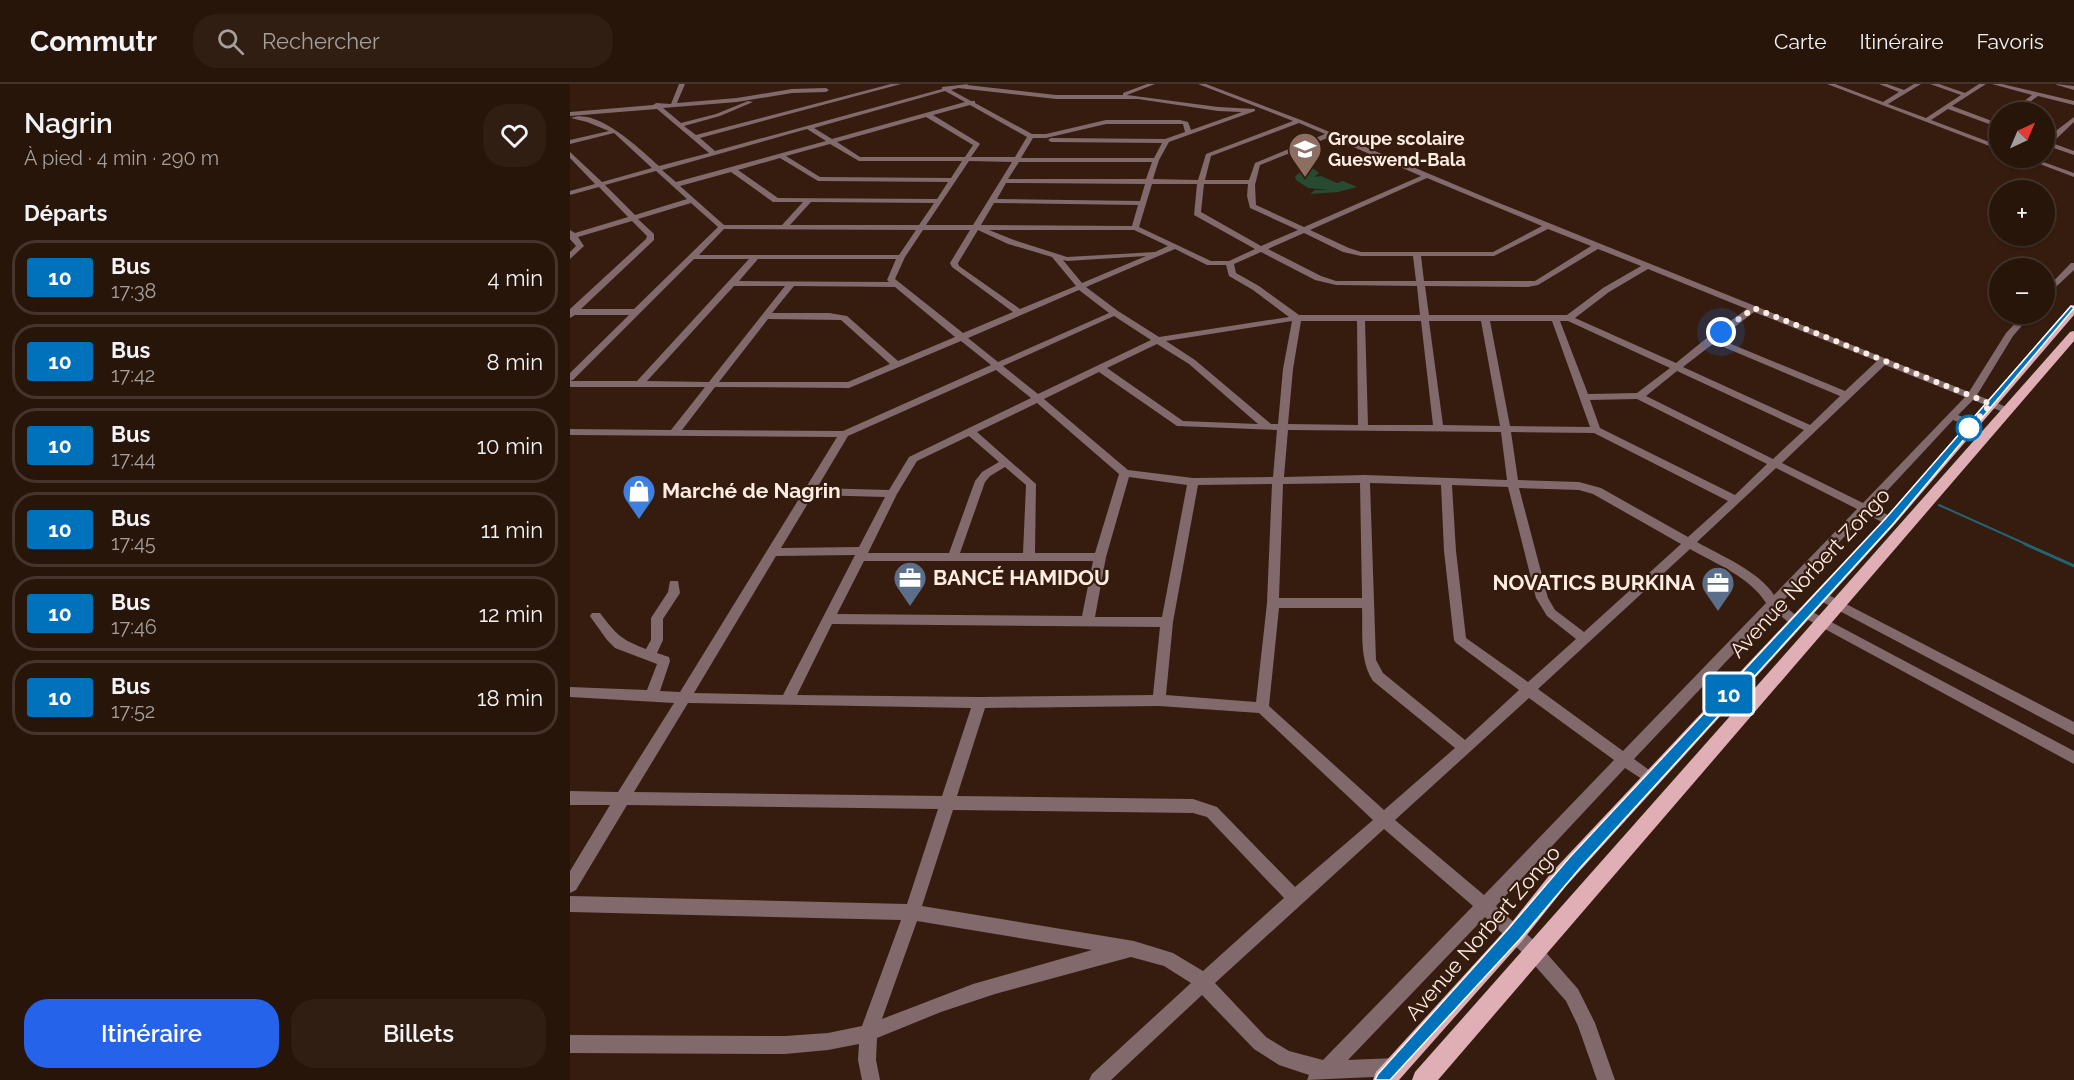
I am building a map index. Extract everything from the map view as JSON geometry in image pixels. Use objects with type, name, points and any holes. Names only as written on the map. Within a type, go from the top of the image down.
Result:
[{"type":"main road","name":"Avenue Norbert Zongo","points":[[1423,1080],[1588,888],[1823,622],[1999,407],[2074,308]]},
{"type":"main road","name":"Avenue Norbert Zongo","points":[[1390,1073],[1515,934],[1559,879],[1890,520],[1972,424],[1999,407],[2074,334]]},
{"type":"street","points":[[674,104],[682,84]]},
{"type":"street","points":[[817,84],[849,103]]},
{"type":"street","points":[[874,84],[881,88]]},
{"type":"street","points":[[694,138],[898,84]]},
{"type":"street","points":[[934,84],[973,102],[1030,138],[1166,141],[1262,107]]},
{"type":"street","points":[[570,193],[965,84]]},
{"type":"street","points":[[1114,97],[1152,84]]},
{"type":"street","points":[[1201,84],[1299,121],[1548,226],[1999,407]]},
{"type":"street","points":[[1830,84],[1989,144]]},
{"type":"street","points":[[1882,84],[1904,92]]},
{"type":"street","points":[[1884,104],[1918,84]]},
{"type":"street","points":[[1933,84],[1966,95]]},
{"type":"street","points":[[1927,120],[1983,84]]},
{"type":"street","points":[[1995,84],[2074,103]]},
{"type":"street","points":[[2059,84],[2074,88]]},
{"type":"street","points":[[957,86],[1053,97],[1161,99],[1218,109],[1253,110]]},
{"type":"street","points":[[570,116],[656,105],[737,100],[797,91],[826,90]]},
{"type":"street","points":[[2026,102],[2037,94]]},
{"type":"street","points":[[680,125],[733,110],[762,96]]},
{"type":"street","points":[[675,185],[973,102]]},
{"type":"street","points":[[656,105],[713,153]]},
{"type":"street","points":[[856,107],[864,112]]},
{"type":"street","points":[[1948,107],[1989,121]]},
{"type":"street","points":[[926,114],[977,142],[968,159],[902,256],[891,276],[894,285],[998,365],[1125,473],[1193,482],[1365,479],[1579,486],[1591,489],[1752,579],[1764,589],[1773,604],[1799,617],[1823,622],[2074,758]]},
{"type":"street","points":[[570,116],[588,120],[615,131],[722,227],[1135,228],[1210,263],[1230,263],[1259,248],[1426,176]]},
{"type":"street","points":[[2055,136],[2074,119]]},
{"type":"street","points":[[570,124],[588,120]]},
{"type":"street","points":[[1299,121],[1210,154],[1201,182],[1197,213],[1259,248],[1331,283],[1531,284],[1538,283],[1597,246]]},
{"type":"street","points":[[1030,138],[1110,122],[1180,122],[1186,123],[1189,133]]},
{"type":"street","points":[[807,127],[859,159],[1156,160]]},
{"type":"street","points":[[570,142],[615,131]]},
{"type":"street","points":[[1329,135],[1255,166],[1251,200],[1253,206],[1354,253],[1497,254],[1548,226]]},
{"type":"street","points":[[1020,313],[954,265],[1030,138]]},
{"type":"street","points":[[1135,228],[1148,182],[1166,141]]},
{"type":"street","points":[[2055,147],[2074,153]]},
{"type":"street","points":[[570,154],[580,169],[600,184],[650,234],[650,240],[571,313]]},
{"type":"street","points":[[780,155],[817,179],[953,180]]},
{"type":"street","points":[[2055,168],[2074,175]]},
{"type":"street","points":[[732,169],[774,200],[939,201]]},
{"type":"street","points":[[846,201],[866,180]]},
{"type":"street","points":[[1005,181],[1252,182]]},
{"type":"street","points":[[570,257],[580,246],[571,234],[693,200]]},
{"type":"street","points":[[784,227],[808,201]]},
{"type":"street","points":[[992,201],[1141,202]]},
{"type":"street","points":[[570,378],[722,227]]},
{"type":"street","points":[[978,228],[1056,257],[1083,259],[1159,253],[1198,258]]},
{"type":"street","points":[[570,384],[846,385],[1176,246]]},
{"type":"street","points":[[1417,255],[1438,428]]},
{"type":"street","points":[[694,257],[902,256]]},
{"type":"street","points":[[639,385],[756,257]]},
{"type":"street","points":[[1056,257],[1080,287],[1115,313],[1192,362],[1268,427]]},
{"type":"street","points":[[1230,263],[1232,274],[1256,288],[1297,318]]},
{"type":"street","points":[[2055,285],[2074,265]]},
{"type":"street","points":[[1569,318],[1606,290],[1647,266]]},
{"type":"street","points":[[733,283],[894,285]]},
{"type":"street","points":[[674,432],[791,284]]},
{"type":"street","points":[[1639,396],[1754,308]]},
{"type":"street","points":[[571,313],[637,312]]},
{"type":"street","points":[[570,432],[844,434],[1115,313]]},
{"type":"street","points":[[766,316],[844,318],[897,365]]},
{"type":"street","points":[[1262,708],[1273,603],[1278,481],[1288,369],[1297,318]]},
{"type":"street","points":[[787,700],[892,494],[913,459],[1157,340],[1297,318],[1569,318],[1810,429]]},
{"type":"street","points":[[1361,318],[1363,427]]},
{"type":"street","points":[[1485,318],[1506,429],[1513,484],[1542,598],[1551,613],[1583,638]]},
{"type":"street","points":[[1555,318],[1596,430]]},
{"type":"street","points":[[1321,1075],[1971,396],[2008,334],[2018,324]]},
{"type":"street","points":[[1711,339],[1846,395]]},
{"type":"street","points":[[1098,1080],[1295,898],[1736,500],[1884,360]]},
{"type":"street","points":[[1100,368],[1181,424],[1596,430],[1736,500]]},
{"type":"street","points":[[1585,397],[1639,396],[1890,520]]},
{"type":"street","points":[[1951,416],[1972,424]]},
{"type":"street","points":[[970,431],[1028,479],[1033,488],[1029,557]]},
{"type":"street","points":[[570,885],[812,491],[844,434]]},
{"type":"street","points":[[953,556],[980,481],[986,474],[1006,462]]},
{"type":"street","points":[[1088,620],[1100,557],[1125,473]]},
{"type":"street","points":[[1365,479],[1370,660],[1374,673],[1465,747]]},
{"type":"street","points":[[1159,700],[1167,622],[1193,482]]},
{"type":"street","points":[[1446,482],[1459,637],[1467,646],[1651,779]]},
{"type":"street","points":[[812,491],[892,494]]},
{"type":"street","points":[[774,552],[1100,557]]},
{"type":"street","points":[[650,655],[657,640],[657,618],[674,593],[674,584]]},
{"type":"street","points":[[1819,595],[2074,729]]},
{"type":"street","points":[[1273,603],[1369,603]]},
{"type":"street","points":[[596,616],[611,637],[620,644],[662,659],[664,664],[651,697]]},
{"type":"street","points":[[829,619],[1167,622]]},
{"type":"street","points":[[570,692],[685,699],[980,703],[1159,700],[1262,708],[1384,820],[1535,952],[1572,995],[1586,1023],[1606,1080]]},
{"type":"street","points":[[871,1080],[867,1060],[868,1033],[912,912],[980,703]]},
{"type":"street","points":[[570,798],[1180,805],[1204,808],[1220,820],[1295,898]]},
{"type":"street","points":[[570,904],[912,912],[1134,949],[1167,960],[1194,974],[1260,1043],[1285,1059],[1321,1075],[1390,1073]]},
{"type":"street","points":[[570,1044],[784,1045],[815,1043],[868,1033],[1004,982],[1071,963],[1134,949]]},
{"type":"green space","points":[[1310,166],[1319,173],[1314,177],[1321,176],[1337,183],[1343,181],[1357,187],[1338,192],[1310,194],[1315,190],[1329,190],[1308,188],[1296,180],[1295,176]]},
{"type":"waterway","points":[[1939,505],[2028,545]]},
{"type":"waterway","points":[[2025,544],[2074,566]]},
{"type":"bus line","name":"10","points":[[1384,1080],[1515,934],[1559,879],[1890,520],[2074,308]]},
{"type":"place","name":"Groupe scolaire Gueswend-Bala","points":[[1305,178]]},
{"type":"place","name":"Marché de Nagrin","points":[[639,520]]},
{"type":"place","name":"BANCÉ HAMIDOU","points":[[910,607]]},
{"type":"place","name":"NOVATICS BURKINA","points":[[1718,612]]},
{"type":"route","points":[[1721,332],[1754,308],[1991,404],[1969,428]]}]
